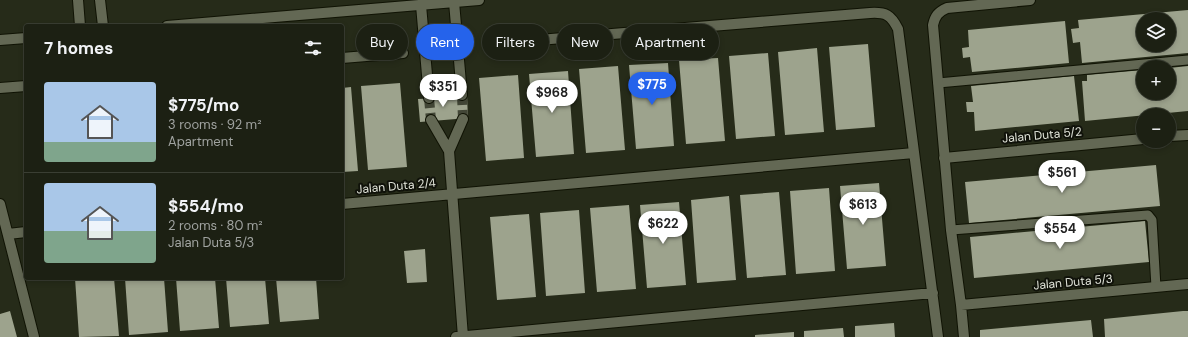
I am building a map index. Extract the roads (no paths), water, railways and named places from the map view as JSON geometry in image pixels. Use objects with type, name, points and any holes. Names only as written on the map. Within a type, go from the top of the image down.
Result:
[{"type":"street","points":[[78,0],[80,24]]},
{"type":"street","points":[[100,0],[103,24]]},
{"type":"street","points":[[191,24],[479,0]]},
{"type":"street","points":[[964,337],[951,230],[932,25],[934,17],[939,11],[947,8],[1030,0]]},
{"type":"street","points":[[454,2],[462,95]]},
{"type":"street","points":[[421,5],[429,98]]},
{"type":"street","points":[[549,39],[879,13],[894,20],[898,29],[938,337]]},
{"type":"street","points":[[0,40],[24,38]]},
{"type":"street","points":[[344,58],[356,57]]},
{"type":"street","points":[[0,88],[24,86]]},
{"type":"street","points":[[449,151],[463,119]]},
{"type":"street","points":[[431,120],[449,151],[461,337],[933,293]]},
{"type":"street","points":[[1176,136],[1188,135]]},
{"type":"street","name":"Jalan Duta 5/2","points":[[944,158],[1136,140]]},
{"type":"street","name":"Jalan Duta 2/4","points":[[344,204],[914,153]]},
{"type":"street","points":[[0,204],[34,337]]},
{"type":"street","points":[[8,234],[24,232]]},
{"type":"street","name":"Jalan Duta 5/3","points":[[961,305],[1188,284]]},
{"type":"lane","points":[[938,83],[1188,60]]},
{"type":"lane","points":[[951,230],[1148,215],[1152,220],[1156,287]]},
{"type":"tunnel","points":[[462,95],[463,119]]},
{"type":"tunnel","points":[[429,98],[431,120]]}]
